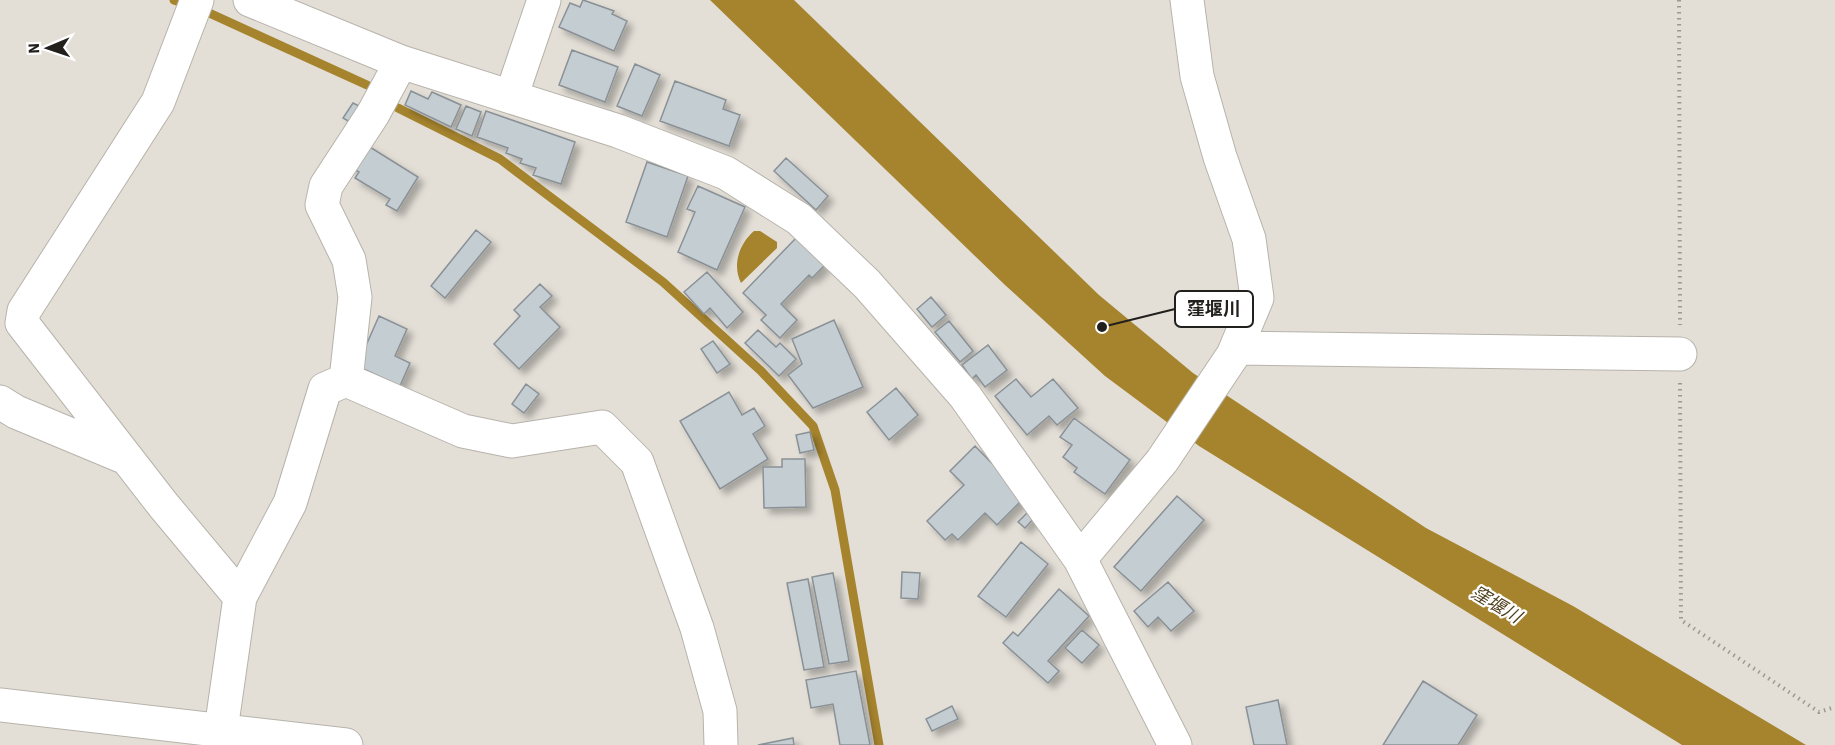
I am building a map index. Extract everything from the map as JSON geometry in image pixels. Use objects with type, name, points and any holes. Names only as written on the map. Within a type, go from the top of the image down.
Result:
[{"type":"street","points":[[250,0],[401,62],[618,131],[726,173],[799,219],[867,284],[965,396],[1080,559],[1175,745]]},
{"type":"street","points":[[511,97],[544,0]]},
{"type":"street","points":[[1080,559],[1162,461],[1234,351],[1257,298],[1250,239],[1220,157],[1197,76],[1187,0]]},
{"type":"street","points":[[192,13],[158,102],[24,311],[22,323],[126,457],[240,597]]},
{"type":"street","points":[[346,380],[355,297],[349,260],[321,205],[326,186],[373,114],[401,62]]},
{"type":"street","points":[[1234,351],[1680,354]]},
{"type":"street","points":[[221,730],[240,597],[290,503],[325,389],[346,380],[463,431],[512,441],[602,427],[637,462],[697,628],[720,711],[721,745]]},
{"type":"street","points":[[0,402],[16,412],[126,457]]},
{"type":"street","points":[[0,705],[124,732],[221,730],[346,745]]},
{"type":"path","points":[[1679,0],[1681,620],[1819,712],[1835,707]]},
{"type":"water","points":[[710,0],[794,0],[1099,295],[1193,373],[1426,528],[1573,606],[1806,745],[1682,745],[1199,446],[1105,376],[1005,285]]},
{"type":"water","points":[[754,231],[760,231],[777,242],[777,248],[741,283],[737,269],[738,255],[744,242]]},
{"type":"building","points":[[583,0],[614,11],[612,14],[627,21],[614,51],[559,27],[570,3],[580,7]]},
{"type":"building","points":[[572,50],[618,67],[605,102],[559,85]]},
{"type":"building","points":[[635,64],[660,75],[642,116],[617,106]]},
{"type":"building","points":[[675,81],[726,100],[723,109],[740,115],[729,146],[660,121]]},
{"type":"building","points":[[411,91],[428,99],[432,92],[461,105],[451,127],[405,105]]},
{"type":"building","points":[[353,103],[365,109],[355,125],[343,118]]},
{"type":"building","points":[[466,106],[481,112],[472,136],[456,129]]},
{"type":"building","points":[[486,111],[575,142],[561,184],[533,175],[536,168],[520,163],[522,159],[506,153],[508,148],[477,137]]},
{"type":"building","points":[[365,144],[418,177],[397,211],[386,205],[390,199],[355,178],[359,172],[350,167]]},
{"type":"building","points":[[786,158],[828,196],[816,210],[774,171]]},
{"type":"building","points":[[647,162],[688,176],[667,237],[626,222]]},
{"type":"building","points":[[698,186],[745,207],[717,270],[678,252],[695,212],[687,209]]},
{"type":"building","points":[[476,230],[491,242],[445,298],[431,286]]},
{"type":"building","points":[[796,238],[825,265],[812,278],[809,275],[781,304],[797,320],[780,338],[761,320],[766,315],[743,293]]},
{"type":"building","points":[[707,272],[743,312],[727,328],[710,308],[704,314],[684,292]]},
{"type":"building","points":[[540,284],[552,296],[540,307],[560,327],[519,369],[494,344],[520,316],[514,310]]},
{"type":"building","points":[[931,297],[946,315],[932,327],[917,309]]},
{"type":"building","points":[[379,316],[407,329],[395,356],[410,363],[400,386],[357,366]]},
{"type":"building","points":[[834,320],[863,387],[813,408],[788,375],[802,364],[792,339]]},
{"type":"building","points":[[949,321],[973,351],[960,362],[935,332]]},
{"type":"building","points":[[758,330],[776,347],[780,343],[796,359],[779,376],[745,343]]},
{"type":"building","points":[[713,341],[730,364],[717,373],[701,349]]},
{"type":"building","points":[[988,345],[1007,370],[985,387],[976,375],[972,379],[962,365]]},
{"type":"building","points":[[1016,379],[1031,397],[1053,379],[1078,408],[1057,425],[1049,416],[1027,435],[995,396]]},
{"type":"building","points":[[526,384],[539,394],[524,413],[512,404]]},
{"type":"building","points":[[896,388],[918,415],[889,440],[867,412]]},
{"type":"building","points":[[729,392],[742,415],[754,408],[765,426],[753,434],[768,459],[720,489],[680,421]]},
{"type":"building","points":[[1074,418],[1130,460],[1105,494],[1074,472],[1077,468],[1063,457],[1072,445],[1060,437]]},
{"type":"building","points":[[810,432],[814,450],[800,453],[796,435]]},
{"type":"building","points":[[975,446],[1025,497],[997,525],[985,513],[958,540],[952,534],[945,540],[927,521],[964,485],[950,471]]},
{"type":"building","points":[[782,459],[805,459],[806,507],[764,508],[763,467],[782,467]]},
{"type":"building","points":[[1177,496],[1204,520],[1141,591],[1114,567]]},
{"type":"building","points":[[1030,510],[1036,516],[1025,528],[1018,522]]},
{"type":"building","points":[[1021,542],[1048,564],[1006,617],[978,596]]},
{"type":"building","points":[[902,572],[920,573],[918,599],[901,598]]},
{"type":"building","points":[[833,573],[849,661],[829,664],[812,577]]},
{"type":"building","points":[[808,579],[824,667],[804,670],[787,583]]},
{"type":"building","points":[[1168,582],[1194,611],[1171,631],[1158,617],[1148,627],[1134,611]]},
{"type":"building","points":[[1059,589],[1089,616],[1048,661],[1059,671],[1048,683],[1003,643],[1013,632],[1018,636]]},
{"type":"building","points":[[1082,630],[1099,645],[1082,663],[1065,648]]},
{"type":"building","points":[[856,671],[870,745],[840,745],[833,704],[811,708],[806,680]]},
{"type":"building","points":[[1423,681],[1477,715],[1458,745],[1383,745]]},
{"type":"building","points":[[1278,700],[1287,745],[1254,745],[1246,707]]},
{"type":"building","points":[[952,706],[958,719],[932,731],[926,719]]},
{"type":"building","points":[[793,738],[794,745],[758,745]]},
{"type":"waterway","points":[[174,0],[207,12],[367,85]]},
{"type":"waterway","points":[[398,108],[500,159],[663,282],[761,371],[813,426],[835,490],[879,745]]},
{"type":"place","name":"窪堰川","points":[[1102,327]]}]
